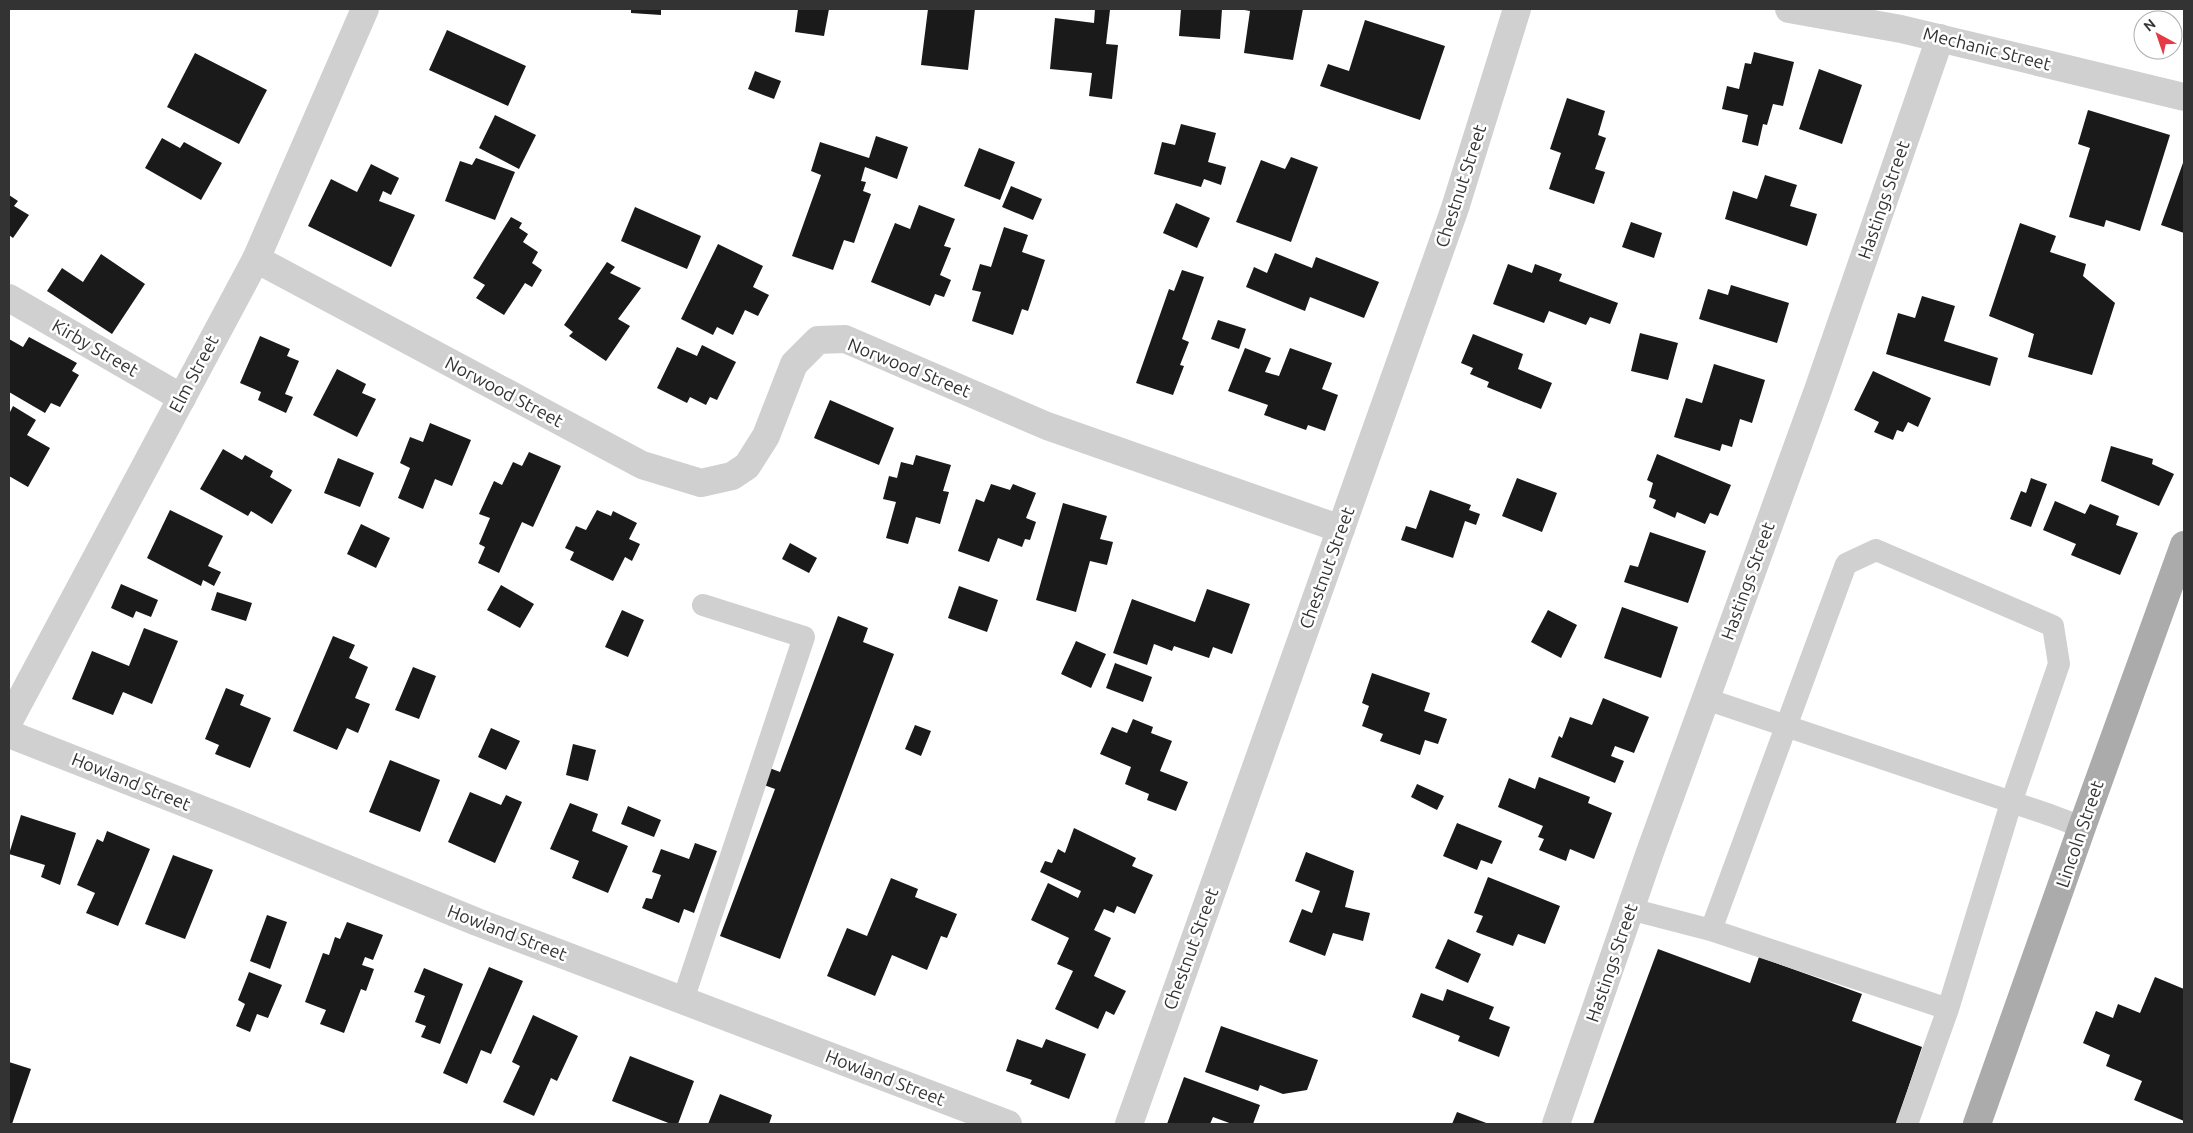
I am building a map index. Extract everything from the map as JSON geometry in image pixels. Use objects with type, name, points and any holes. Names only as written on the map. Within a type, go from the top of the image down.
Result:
[{"type":"main road","name":"Lincoln Street","points":[[1977,1124],[2184,545]]},
{"type":"street","name":"Chestnut Street","points":[[1129,1124],[1455,208],[1517,9]]},
{"type":"street","name":"Mechanic Street","points":[[1789,9],[1901,28],[2184,97]]},
{"type":"street","name":"Elm Street","points":[[9,721],[15,692],[182,398],[256,260],[363,11]]},
{"type":"street","name":"Hastings Street","points":[[1556,1124],[1630,909],[1818,390],[1940,38]]},
{"type":"street","name":"Norwood Street","points":[[256,260],[642,465],[701,483],[732,476],[747,466],[766,436],[794,364],[818,340],[845,339],[1047,426],[1341,529]]},
{"type":"street","name":"Kirby Street","points":[[9,298],[182,398]]},
{"type":"street","name":"Howland Street","points":[[9,734],[228,820],[477,922],[1008,1124]]},
{"type":"lane","points":[[1710,930],[1784,725],[1846,564],[1876,550],[2053,626],[2060,664],[2011,803],[1948,1009],[1908,1124]]},
{"type":"lane","points":[[683,1000],[804,637],[703,605]]},
{"type":"lane","points":[[1706,699],[2050,815],[2082,828]]},
{"type":"lane","points":[[1630,909],[1710,930],[1948,1009]]},
{"type":"building","points":[[631,9],[661,9],[661,15],[631,13]]},
{"type":"building","points":[[798,9],[829,9],[824,36],[795,32]]},
{"type":"building","points":[[928,9],[975,9],[968,70],[921,65]]},
{"type":"building","points":[[1095,9],[1110,10],[1106,44],[1118,45],[1112,99],[1089,96],[1092,73],[1050,69],[1055,18],[1094,23]]},
{"type":"building","points":[[1181,9],[1222,9],[1220,39],[1179,36]]},
{"type":"building","points":[[1239,9],[1303,9],[1293,60],[1244,53],[1250,11]]},
{"type":"building","points":[[1365,20],[1445,46],[1420,120],[1320,86],[1328,64],[1349,71]]},
{"type":"building","points":[[447,30],[526,66],[508,106],[429,70]]},
{"type":"building","points":[[1754,52],[1794,62],[1783,106],[1773,104],[1767,125],[1763,124],[1758,146],[1742,142],[1748,115],[1722,109],[1727,86],[1739,89],[1745,63],[1751,64]]},
{"type":"building","points":[[195,53],[267,90],[239,144],[167,107]]},
{"type":"building","points":[[1819,69],[1862,85],[1842,144],[1799,129]]},
{"type":"building","points":[[755,71],[781,81],[774,99],[748,89]]},
{"type":"building","points":[[1567,98],[1605,111],[1598,135],[1606,138],[1595,169],[1605,172],[1594,204],[1549,189],[1561,153],[1550,149]]},
{"type":"building","points":[[2088,110],[2170,135],[2140,231],[2106,220],[2104,227],[2069,217],[2090,148],[2078,144]]},
{"type":"building","points":[[495,115],[536,135],[519,169],[479,148]]},
{"type":"building","points":[[1181,124],[1216,133],[1208,162],[1226,167],[1221,185],[1204,179],[1201,187],[1154,174],[1162,142],[1175,145]]},
{"type":"building","points":[[876,136],[908,147],[897,179],[865,167],[861,181],[866,182],[863,191],[871,194],[854,243],[844,240],[833,270],[792,256],[821,175],[811,171],[820,142],[869,158]]},
{"type":"building","points":[[162,138],[180,148],[184,142],[222,163],[201,200],[145,168]]},
{"type":"building","points":[[979,148],[1015,162],[1000,200],[964,186]]},
{"type":"building","points":[[1291,157],[1318,167],[1291,242],[1236,222],[1261,160],[1285,169]]},
{"type":"building","points":[[476,158],[515,172],[495,220],[445,201],[460,161],[472,165]]},
{"type":"building","points":[[2184,160],[2184,233],[2161,225]]},
{"type":"building","points":[[371,164],[399,178],[391,195],[383,191],[379,201],[415,215],[391,267],[308,226],[331,179],[357,192]]},
{"type":"building","points":[[1765,175],[1797,185],[1790,206],[1817,214],[1807,246],[1725,219],[1733,191],[1757,199]]},
{"type":"building","points":[[1011,186],[1042,199],[1033,220],[1002,207]]},
{"type":"building","points":[[9,195],[18,201],[14,206],[29,215],[13,238],[9,235]]},
{"type":"building","points":[[1176,203],[1210,218],[1197,248],[1163,233]]},
{"type":"building","points":[[919,205],[955,219],[944,246],[951,248],[940,275],[951,280],[944,297],[935,294],[930,306],[871,282],[895,223],[910,229]]},
{"type":"building","points":[[635,207],[701,236],[687,269],[621,241]]},
{"type":"building","points":[[511,217],[522,223],[519,228],[528,234],[523,242],[538,252],[532,263],[542,270],[532,287],[525,283],[504,315],[476,298],[485,285],[473,278]]},
{"type":"building","points":[[1631,222],[1662,233],[1654,258],[1622,247]]},
{"type":"building","points":[[2020,223],[2056,236],[2050,252],[2086,264],[2083,276],[2115,303],[2092,375],[2028,357],[2034,334],[1989,316]]},
{"type":"building","points":[[1004,227],[1028,235],[1022,252],[1045,260],[1028,311],[1022,309],[1013,335],[972,321],[981,292],[972,290],[980,264],[991,267]]},
{"type":"building","points":[[718,244],[763,266],[753,287],[769,295],[758,316],[745,310],[733,335],[717,327],[713,335],[681,319]]},
{"type":"building","points":[[1275,253],[1312,268],[1316,257],[1379,282],[1364,318],[1310,297],[1305,311],[1246,287],[1254,267],[1267,273]]},
{"type":"building","points":[[101,254],[145,284],[112,334],[47,291],[62,268],[83,282]]},
{"type":"building","points":[[607,262],[615,267],[610,273],[641,288],[618,319],[630,326],[606,361],[569,336],[573,332],[564,325]]},
{"type":"building","points":[[1508,264],[1532,273],[1535,264],[1562,274],[1559,281],[1618,303],[1610,324],[1590,317],[1586,325],[1549,311],[1544,323],[1493,304]]},
{"type":"building","points":[[1182,270],[1204,277],[1182,339],[1189,342],[1180,365],[1184,366],[1173,395],[1136,383],[1169,289],[1174,291]]},
{"type":"building","points":[[1731,285],[1789,303],[1777,343],[1699,319],[1708,289],[1728,295]]},
{"type":"building","points":[[1922,296],[1955,306],[1944,341],[1998,358],[1990,386],[1886,354],[1898,313],[1915,318]]},
{"type":"building","points":[[1218,320],[1246,329],[1239,349],[1211,339]]},
{"type":"building","points":[[1640,333],[1678,343],[1668,380],[1631,371]]},
{"type":"building","points":[[1473,334],[1523,354],[1518,369],[1552,383],[1541,409],[1487,387],[1489,382],[1470,374],[1473,368],[1461,363]]},
{"type":"building","points":[[260,336],[290,349],[287,356],[299,361],[285,394],[293,397],[286,413],[258,400],[261,392],[240,383]]},
{"type":"building","points":[[29,337],[77,363],[72,371],[79,375],[60,407],[51,403],[45,413],[9,392],[9,339],[23,347]]},
{"type":"building","points":[[702,345],[736,362],[717,400],[710,397],[706,405],[690,397],[687,403],[657,388],[677,347],[697,356]]},
{"type":"building","points":[[1245,348],[1271,358],[1265,372],[1279,376],[1290,348],[1332,363],[1322,389],[1338,395],[1325,431],[1308,425],[1306,430],[1264,415],[1268,405],[1228,391]]},
{"type":"building","points":[[1714,364],[1765,380],[1752,423],[1740,419],[1732,447],[1722,444],[1720,451],[1674,437],[1686,398],[1702,403]]},
{"type":"building","points":[[337,369],[366,384],[362,393],[376,399],[357,437],[313,415]]},
{"type":"building","points":[[1873,371],[1931,398],[1918,427],[1908,422],[1903,432],[1897,430],[1893,440],[1874,432],[1879,422],[1854,410]]},
{"type":"building","points":[[830,400],[894,428],[879,465],[814,438]]},
{"type":"building","points":[[13,406],[36,420],[27,435],[50,448],[28,487],[9,476],[9,414]]},
{"type":"building","points":[[430,423],[471,440],[452,486],[435,479],[423,509],[398,498],[410,468],[400,463],[410,437],[423,442]]},
{"type":"building","points":[[2111,446],[2153,459],[2152,464],[2174,474],[2159,506],[2101,481]]},
{"type":"building","points":[[223,449],[242,460],[245,455],[273,471],[270,477],[292,490],[272,524],[251,511],[248,516],[200,489]]},
{"type":"building","points":[[529,452],[561,466],[533,527],[522,522],[499,573],[478,563],[485,547],[479,544],[490,518],[479,514],[494,481],[502,485],[513,462],[522,466]]},
{"type":"building","points":[[1657,454],[1731,485],[1718,516],[1710,513],[1705,524],[1677,512],[1675,518],[1653,508],[1656,500],[1649,497],[1653,483],[1647,480]]},
{"type":"building","points":[[916,455],[951,465],[943,491],[949,492],[940,524],[916,517],[908,544],[886,538],[896,502],[883,499],[889,476],[897,478],[901,462],[913,465]]},
{"type":"building","points":[[338,458],[374,473],[360,507],[324,493]]},
{"type":"building","points":[[1517,478],[1557,493],[1542,532],[1502,516]]},
{"type":"building","points":[[2031,478],[2047,484],[2031,527],[2010,519],[2021,491],[2026,493]]},
{"type":"building","points":[[991,484],[1010,490],[1013,484],[1036,493],[1026,518],[1036,522],[1030,540],[1025,539],[1022,547],[998,538],[989,562],[958,551],[976,499],[984,502]]},
{"type":"building","points":[[1430,490],[1471,505],[1469,510],[1480,514],[1476,525],[1465,521],[1453,558],[1401,540],[1406,526],[1416,529]]},
{"type":"building","points":[[2055,501],[2085,514],[2090,504],[2119,516],[2116,525],[2138,533],[2120,575],[2071,555],[2076,544],[2043,530]]},
{"type":"building","points":[[1063,503],[1107,516],[1100,539],[1113,542],[1107,565],[1090,561],[1076,612],[1036,600]]},
{"type":"building","points":[[170,510],[223,536],[208,566],[221,572],[214,586],[203,580],[201,586],[147,558]]},
{"type":"building","points":[[597,510],[611,516],[613,511],[637,523],[629,539],[640,544],[632,561],[625,557],[613,581],[570,560],[574,552],[565,548],[576,526],[586,530]]},
{"type":"building","points":[[361,524],[390,538],[376,568],[347,554]]},
{"type":"building","points":[[1650,532],[1706,551],[1688,603],[1624,582],[1630,565],[1638,567]]},
{"type":"building","points":[[790,543],[817,558],[809,573],[782,559]]},
{"type":"building","points":[[121,584],[158,600],[151,617],[136,611],[133,618],[111,608]]},
{"type":"building","points":[[501,585],[534,604],[520,628],[487,610]]},
{"type":"building","points":[[959,586],[998,600],[987,632],[948,618]]},
{"type":"building","points":[[1207,589],[1250,604],[1232,654],[1213,647],[1209,658],[1174,646],[1172,651],[1154,644],[1147,665],[1113,653],[1132,599],[1195,622]]},
{"type":"building","points":[[217,592],[252,603],[246,621],[211,610]]},
{"type":"building","points":[[1622,607],[1678,627],[1661,678],[1604,658]]},
{"type":"building","points":[[622,610],[644,620],[628,657],[605,647]]},
{"type":"building","points":[[1548,610],[1577,625],[1561,658],[1531,642]]},
{"type":"building","points":[[838,616],[868,628],[863,642],[894,654],[780,959],[720,936],[775,789],[761,784],[767,767],[780,772]]},
{"type":"building","points":[[144,628],[178,641],[152,704],[123,692],[113,715],[72,699],[92,651],[129,666]]},
{"type":"building","points":[[333,636],[355,645],[349,658],[368,667],[355,698],[370,704],[358,733],[347,728],[337,750],[293,731]]},
{"type":"building","points":[[1076,641],[1106,654],[1091,688],[1061,674]]},
{"type":"building","points":[[1115,663],[1152,677],[1143,702],[1106,688]]},
{"type":"building","points":[[413,667],[436,676],[419,719],[395,710]]},
{"type":"building","points":[[1372,673],[1430,693],[1424,711],[1447,719],[1438,744],[1425,740],[1420,755],[1380,741],[1383,734],[1362,726],[1369,706],[1362,703]]},
{"type":"building","points":[[226,688],[244,695],[240,705],[271,718],[250,768],[215,754],[219,745],[205,739]]},
{"type":"building","points":[[1603,698],[1649,717],[1634,753],[1615,746],[1611,756],[1624,761],[1615,783],[1551,757],[1559,736],[1562,738],[1570,717],[1592,725]]},
{"type":"building","points":[[1133,719],[1153,727],[1151,733],[1172,741],[1160,771],[1188,782],[1176,811],[1147,800],[1149,794],[1125,784],[1131,767],[1100,754],[1112,727],[1127,733]]},
{"type":"building","points":[[915,725],[931,731],[921,756],[905,749]]},
{"type":"building","points":[[491,728],[520,741],[506,770],[478,757]]},
{"type":"building","points":[[573,744],[596,750],[588,781],[566,775]]},
{"type":"building","points":[[390,760],[440,780],[420,832],[369,812]]},
{"type":"building","points":[[1539,777],[1590,797],[1588,803],[1612,813],[1594,859],[1570,849],[1566,861],[1539,850],[1544,839],[1538,837],[1543,826],[1498,807],[1509,778],[1535,789]]},
{"type":"building","points":[[1417,784],[1444,796],[1437,810],[1411,797]]},
{"type":"building","points":[[470,792],[501,805],[506,795],[522,802],[495,863],[448,842]]},
{"type":"building","points":[[570,803],[598,814],[592,831],[628,846],[608,893],[572,878],[579,861],[550,849]]},
{"type":"building","points":[[628,806],[661,820],[654,837],[621,824]]},
{"type":"building","points":[[21,815],[76,833],[60,885],[41,877],[45,865],[9,854]]},
{"type":"building","points":[[1457,823],[1502,841],[1492,864],[1481,860],[1477,870],[1443,856]]},
{"type":"building","points":[[1074,828],[1136,858],[1132,866],[1153,875],[1135,914],[1117,906],[1114,913],[1104,909],[1094,930],[1111,938],[1094,976],[1126,991],[1114,1015],[1106,1011],[1098,1029],[1055,1009],[1073,971],[1057,964],[1069,938],[1031,920],[1048,883],[1078,898],[1081,891],[1040,872],[1045,861],[1052,863],[1058,849],[1065,853]]},
{"type":"building","points":[[107,831],[150,849],[118,926],[86,913],[95,893],[77,885],[97,839],[103,842]]},
{"type":"building","points":[[695,843],[717,851],[694,913],[684,909],[679,923],[642,908],[646,898],[652,899],[661,875],[652,872],[661,849],[689,859]]},
{"type":"building","points":[[1306,852],[1354,871],[1345,907],[1370,913],[1363,941],[1333,933],[1325,956],[1289,942],[1302,909],[1312,913],[1320,891],[1295,881]]},
{"type":"building","points":[[173,855],[213,870],[185,939],[145,924]]},
{"type":"building","points":[[1488,877],[1560,906],[1545,944],[1518,934],[1513,946],[1476,932],[1483,916],[1474,913]]},
{"type":"building","points":[[891,878],[918,889],[915,897],[957,914],[947,938],[941,936],[927,970],[892,955],[875,996],[827,976],[847,928],[867,936]]},
{"type":"building","points":[[267,915],[287,922],[270,969],[250,961]]},
{"type":"building","points":[[347,922],[383,935],[373,960],[365,957],[362,965],[374,969],[366,991],[361,989],[344,1033],[320,1024],[326,1010],[305,1002],[323,953],[329,955],[335,937],[340,939]]},
{"type":"building","points":[[1448,939],[1481,954],[1468,983],[1435,968]]},
{"type":"building","points":[[1658,949],[1750,983],[1759,957],[1862,994],[1852,1021],[1922,1047],[1896,1124],[1593,1124]]},
{"type":"building","points":[[489,967],[523,981],[491,1054],[481,1050],[467,1084],[443,1073]]},
{"type":"building","points":[[424,968],[463,984],[440,1044],[421,1037],[426,1026],[415,1022],[425,996],[414,992]]},
{"type":"building","points":[[249,972],[282,985],[268,1018],[257,1014],[250,1032],[236,1026],[245,1004],[238,1000]]},
{"type":"building","points":[[2155,977],[2184,989],[2184,1121],[2134,1100],[2142,1081],[2106,1066],[2110,1055],[2083,1043],[2096,1011],[2113,1018],[2118,1004],[2140,1013]]},
{"type":"building","points":[[1447,989],[1494,1007],[1489,1019],[1510,1027],[1499,1057],[1458,1041],[1460,1036],[1412,1017],[1421,993],[1443,1001]]},
{"type":"building","points":[[533,1015],[578,1036],[557,1081],[551,1078],[534,1116],[503,1102],[520,1066],[512,1062]]},
{"type":"building","points":[[1221,1026],[1318,1060],[1307,1090],[1283,1094],[1260,1085],[1258,1091],[1205,1072]]},
{"type":"building","points":[[1017,1039],[1042,1048],[1046,1039],[1086,1054],[1069,1099],[1030,1084],[1032,1080],[1006,1071]]},
{"type":"building","points":[[630,1056],[694,1081],[678,1124],[671,1124],[612,1101]]},
{"type":"building","points":[[9,1062],[31,1069],[12,1124],[9,1124]]},
{"type":"building","points":[[1184,1077],[1260,1105],[1253,1124],[1232,1124],[1213,1117],[1210,1124],[1167,1124]]},
{"type":"building","points":[[720,1094],[772,1115],[769,1124],[708,1124]]},
{"type":"building","points":[[1457,1112],[1489,1124],[1452,1124]]}]
